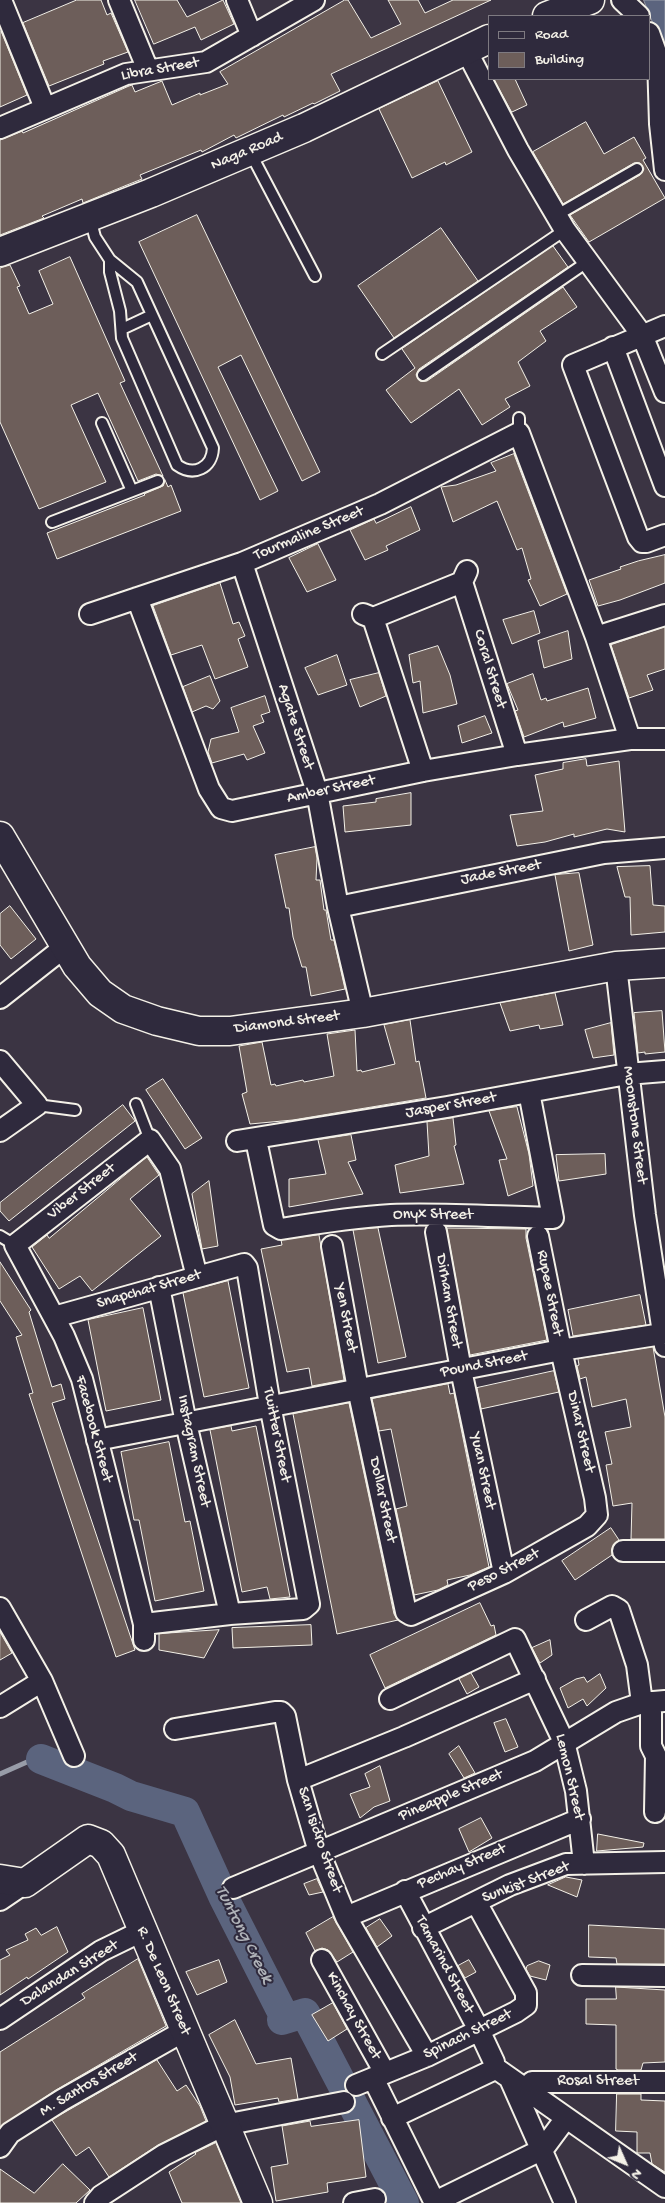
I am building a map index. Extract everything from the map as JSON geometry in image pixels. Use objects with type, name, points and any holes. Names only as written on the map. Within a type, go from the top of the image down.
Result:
[{"type":"street","points":[[1,0],[45,108]]},
{"type":"street","points":[[119,0],[148,70]]},
{"type":"street","points":[[237,0],[252,36]]},
{"type":"street","name":"Libra Street","points":[[0,128],[126,74],[206,62],[314,0]]},
{"type":"street","points":[[550,15],[590,0]]},
{"type":"street","points":[[622,0],[637,15]]},
{"type":"street","points":[[650,36],[658,58],[660,124],[665,170]]},
{"type":"street","points":[[477,44],[488,72]]},
{"type":"street","name":"Naga Road","points":[[0,252],[90,217],[304,128],[477,44]]},
{"type":"street","points":[[491,80],[518,150],[587,262],[642,335],[665,392]]},
{"type":"street","points":[[665,326],[573,365],[638,537],[642,542],[646,542],[665,535]]},
{"type":"street","points":[[614,348],[665,486]]},
{"type":"street","name":"Tourmaline Street","points":[[90,614],[242,562],[380,504],[519,426],[596,637],[630,739]]},
{"type":"street","name":"Agate Street","points":[[242,562],[317,792],[338,907],[363,1012]]},
{"type":"street","name":"Coral Street","points":[[423,771],[368,616],[465,577],[517,755]]},
{"type":"street","name":"Amber Street","points":[[137,598],[209,788],[221,808],[232,811],[246,810],[317,792],[423,771],[517,755],[630,739],[665,739]]},
{"type":"street","points":[[596,637],[665,615]]},
{"type":"street","name":"Diamond Street","points":[[0,836],[77,966],[100,993],[123,1009],[157,1021],[190,1029],[230,1030],[363,1012],[616,966],[665,963]]},
{"type":"street","name":"Jade Street","points":[[338,907],[604,853],[665,848]]},
{"type":"street","points":[[0,998],[66,946]]},
{"type":"street","name":"Moonstone Street","points":[[616,966],[627,1074],[664,1340]]},
{"type":"street","points":[[0,1061],[37,1105],[0,1131]]},
{"type":"street","name":"Jasper Street","points":[[247,1141],[627,1074],[665,1071]]},
{"type":"street","name":"Onyx Street","points":[[247,1141],[274,1225],[281,1229],[392,1216],[445,1215],[553,1218],[529,1092]]},
{"type":"street","points":[[150,1140],[170,1169],[197,1277]]},
{"type":"street","name":"Viber Street","points":[[7,1240],[150,1140]]},
{"type":"street","name":"Dirham Street","points":[[436,1232],[461,1370]]},
{"type":"street","name":"Rupee Street","points":[[538,1236],[560,1350]]},
{"type":"street","name":"Facebook Street","points":[[7,1240],[54,1317],[82,1379],[144,1632],[230,1614]]},
{"type":"street","name":"Yen Street","points":[[332,1246],[358,1389]]},
{"type":"street","name":"Snapchat Street","points":[[54,1317],[244,1264]]},
{"type":"street","name":"Twitter Street","points":[[230,1614],[303,1609],[308,1607],[310,1601],[270,1405],[247,1268],[244,1264]]},
{"type":"street","name":"Instagram Street","points":[[159,1287],[186,1423],[230,1614]]},
{"type":"street","name":"Pound Street","points":[[97,1440],[560,1350],[664,1340]]},
{"type":"street","name":"Dinar Street","points":[[560,1350],[595,1498],[596,1515]]},
{"type":"street","name":"Yuan Street","points":[[461,1370],[504,1572]]},
{"type":"street","name":"Dollar Street","points":[[358,1389],[406,1612]]},
{"type":"street","name":"Peso Street","points":[[406,1612],[411,1615],[504,1572],[587,1526],[596,1515]]},
{"type":"street","points":[[623,1551],[665,1552]]},
{"type":"street","points":[[586,1620],[612,1606],[619,1610],[637,1666],[653,1702],[651,1746],[656,1756],[655,1812]]},
{"type":"street","points":[[0,1608],[42,1681],[74,1756]]},
{"type":"street","name":"Lemon Street","points":[[390,1699],[515,1639],[564,1742],[580,1819],[584,1864]]},
{"type":"street","points":[[298,1780],[404,1737],[535,1679]]},
{"type":"street","points":[[0,1707],[42,1681]]},
{"type":"street","name":"Pineapple Street","points":[[233,1888],[535,1761],[616,1712],[653,1702]]},
{"type":"street","name":"San Isidro Street","points":[[174,1728],[281,1712],[287,1722],[298,1780],[320,1852],[346,1917],[427,2056]]},
{"type":"street","name":"Pechay Street","points":[[346,1917],[580,1819]]},
{"type":"street","name":"R. De Leon Street","points":[[13,1881],[88,1840],[101,1844],[111,1855],[258,2203]]},
{"type":"street","name":"Sunkist Street","points":[[423,1928],[510,1885],[566,1864],[665,1862]]},
{"type":"street","points":[[0,1900],[13,1881]]},
{"type":"street","name":"Tamarind Street","points":[[405,1891],[423,1928],[480,2030],[494,2062],[502,2072],[543,2150],[565,2203]]},
{"type":"street","name":"Spinach Street","points":[[371,2079],[427,2056],[522,2009],[527,2001],[526,1993],[476,1902]]},
{"type":"street","name":"Dalandan Street","points":[[0,2019],[101,1951],[142,1931]]},
{"type":"street","name":"Kinchay Street","points":[[322,1960],[371,2079],[435,2202],[543,2150],[566,2118]]},
{"type":"street","points":[[582,1976],[665,1976]]},
{"type":"street","name":"M. Santos Street","points":[[0,2146],[10,2133],[62,2100],[184,2031]]},
{"type":"street","points":[[392,2118],[491,2071],[502,2072],[665,2188]]},
{"type":"street","name":"Rosal Street","points":[[532,2082],[665,2082]]},
{"type":"street","points":[[95,2203],[101,2196],[164,2155],[224,2125],[344,2102]]},
{"type":"street","points":[[354,2203],[375,2199]]},
{"type":"lane","points":[[250,151],[315,276]]},
{"type":"lane","points":[[382,354],[561,222],[637,169]]},
{"type":"lane","points":[[90,217],[94,237],[110,260],[137,282],[213,448],[213,455],[209,464],[201,470],[191,471],[177,465],[122,338],[122,329],[110,272],[110,260]]},
{"type":"lane","points":[[423,375],[587,262]]},
{"type":"lane","points":[[122,329],[152,315]]},
{"type":"lane","points":[[102,423],[132,491]]},
{"type":"lane","points":[[52,522],[158,481]]},
{"type":"lane","points":[[136,1104],[150,1140]]},
{"type":"lane","points":[[37,1105],[75,1110]]},
{"type":"water","points":[[644,0],[665,0],[665,44],[652,21]]},
{"type":"building","points":[[77,0],[101,0],[107,15],[111,13],[128,52],[103,61],[104,64],[49,86],[23,23]]},
{"type":"building","points":[[135,0],[177,0],[187,17],[223,0],[234,24],[201,40],[195,27],[154,44]]},
{"type":"building","points":[[348,0],[371,38],[401,24],[388,0],[418,0],[425,13],[453,0],[491,0],[331,74],[340,91],[314,104],[284,117],[283,115],[236,138],[234,135],[202,152],[201,150],[140,175],[142,179],[83,203],[82,199],[42,216],[44,218],[0,235],[0,140],[22,131],[23,133],[132,85],[135,92],[162,81],[172,105],[228,84],[220,72]]},
{"type":"building","points":[[0,32],[27,95],[0,107]]},
{"type":"building","points":[[495,80],[515,80],[527,105],[512,112]]},
{"type":"building","points":[[438,81],[472,152],[446,165],[445,162],[412,178],[379,109]]},
{"type":"building","points":[[586,122],[604,154],[634,137],[646,158],[643,160],[665,198],[589,242],[570,215],[640,175],[644,169],[640,163],[634,163],[563,204],[533,152]]},
{"type":"building","points":[[197,215],[320,472],[302,481],[241,355],[218,367],[278,491],[260,500],[139,242]]},
{"type":"building","points":[[441,228],[478,281],[394,338],[358,286]]},
{"type":"building","points":[[553,246],[568,267],[419,369],[416,375],[420,381],[427,381],[563,287],[577,307],[540,331],[546,341],[518,362],[530,386],[505,399],[510,407],[482,425],[459,389],[411,423],[386,390],[415,368],[402,349]]},
{"type":"building","points":[[70,257],[125,381],[120,383],[163,476],[156,474],[138,481],[98,393],[71,405],[106,482],[39,509],[0,422],[0,268],[10,265],[20,286],[17,287],[29,314],[53,304],[39,271]]},
{"type":"building","points":[[514,454],[567,594],[540,606],[528,580],[531,579],[522,548],[517,550],[497,501],[453,522],[441,487],[456,485],[496,471],[491,463]]},
{"type":"building","points":[[165,480],[168,487],[171,485],[181,511],[57,559],[47,533],[145,495],[163,486]]},
{"type":"building","points":[[411,507],[420,530],[386,546],[388,550],[365,560],[350,530],[374,519],[376,523]]},
{"type":"building","points":[[318,544],[336,580],[307,592],[289,558]]},
{"type":"building","points":[[665,555],[665,583],[598,606],[589,580],[638,561]]},
{"type":"building","points":[[220,583],[233,624],[239,622],[245,636],[238,639],[248,667],[215,679],[202,645],[171,655],[153,606]]},
{"type":"building","points":[[534,611],[540,633],[512,644],[503,620]]},
{"type":"building","points":[[665,627],[665,669],[647,675],[653,690],[629,698],[611,645]]},
{"type":"building","points":[[568,631],[572,659],[544,668],[538,641]]},
{"type":"building","points":[[438,646],[450,675],[457,704],[423,713],[420,681],[413,683],[409,655]]},
{"type":"building","points":[[337,655],[347,685],[318,695],[305,668]]},
{"type":"building","points":[[379,673],[386,696],[360,707],[350,680]]},
{"type":"building","points":[[533,674],[541,700],[546,698],[547,701],[588,688],[596,718],[564,727],[563,722],[524,737],[515,711],[518,710],[507,684]]},
{"type":"building","points":[[210,676],[220,701],[213,709],[206,706],[192,712],[183,687]]},
{"type":"building","points":[[265,696],[270,712],[261,715],[264,722],[253,726],[265,753],[247,760],[244,754],[212,763],[208,752],[211,739],[239,732],[231,708]]},
{"type":"building","points":[[485,716],[492,733],[462,743],[458,726]]},
{"type":"building","points":[[586,759],[587,766],[619,761],[625,832],[607,829],[574,837],[574,834],[545,842],[517,846],[510,815],[543,811],[535,775],[563,769],[563,763]]},
{"type":"building","points":[[411,793],[411,825],[345,832],[343,806],[376,802],[376,799]]},
{"type":"building","points":[[315,847],[317,858],[316,880],[320,880],[324,910],[326,910],[331,940],[334,940],[345,989],[311,996],[306,967],[302,967],[293,937],[289,908],[286,908],[275,855]]},
{"type":"building","points":[[650,866],[653,905],[665,906],[665,932],[631,935],[630,897],[625,897],[617,867]]},
{"type":"building","points":[[579,873],[593,945],[569,951],[555,875]]},
{"type":"building","points":[[10,906],[36,939],[11,959],[0,945],[0,914]]},
{"type":"building","points":[[555,993],[563,1025],[540,1029],[539,1025],[510,1031],[500,1003]]},
{"type":"building","points":[[662,1011],[665,1052],[638,1053],[634,1013]]},
{"type":"building","points":[[410,1020],[416,1062],[419,1061],[426,1098],[293,1120],[250,1124],[242,1094],[247,1092],[239,1046],[262,1042],[271,1085],[275,1084],[276,1086],[303,1080],[304,1082],[334,1076],[327,1034],[355,1030],[357,1071],[361,1070],[362,1072],[395,1064],[384,1025]]},
{"type":"building","points":[[611,1023],[614,1055],[593,1058],[585,1030]]},
{"type":"building","points":[[163,1079],[202,1138],[185,1149],[146,1090]]},
{"type":"building","points":[[123,1105],[135,1121],[9,1221],[0,1211],[0,1203]]},
{"type":"building","points":[[517,1107],[529,1154],[533,1186],[508,1196],[499,1160],[507,1159],[489,1111]]},
{"type":"building","points":[[453,1118],[456,1145],[454,1146],[464,1184],[400,1193],[395,1165],[429,1156],[427,1122]]},
{"type":"building","points":[[351,1135],[356,1160],[348,1162],[363,1194],[289,1207],[289,1179],[326,1174],[318,1140]]},
{"type":"building","points":[[605,1154],[606,1174],[559,1181],[556,1155]]},
{"type":"building","points":[[147,1157],[159,1175],[130,1199],[161,1236],[92,1291],[80,1276],[59,1289],[32,1247],[47,1235],[49,1238]]},
{"type":"building","points":[[209,1181],[218,1246],[202,1249],[192,1194]]},
{"type":"building","points":[[378,1228],[406,1357],[378,1363],[353,1230]]},
{"type":"building","points":[[447,1228],[526,1229],[526,1238],[547,1340],[470,1355]]},
{"type":"building","points":[[319,1235],[344,1380],[312,1386],[309,1368],[287,1372],[261,1249],[282,1245],[281,1240]]},
{"type":"building","points":[[0,1262],[31,1310],[29,1312],[52,1387],[61,1384],[65,1399],[52,1403],[135,1650],[116,1657],[29,1394],[33,1393],[16,1337],[22,1335],[0,1301]]},
{"type":"building","points":[[228,1281],[249,1388],[204,1397],[183,1293]]},
{"type":"building","points":[[640,1295],[646,1325],[573,1336],[568,1310]]},
{"type":"building","points":[[143,1308],[161,1400],[106,1411],[88,1320]]},
{"type":"building","points":[[653,1347],[665,1417],[665,1539],[631,1539],[632,1503],[613,1506],[606,1465],[612,1464],[605,1432],[631,1427],[626,1399],[592,1407],[586,1377],[580,1379],[577,1366],[579,1365],[578,1359]]},
{"type":"building","points":[[554,1371],[559,1392],[481,1409],[477,1388]]},
{"type":"building","points":[[448,1384],[450,1394],[454,1393],[489,1567],[470,1575],[447,1580],[448,1585],[438,1590],[414,1595],[396,1509],[407,1506],[391,1429],[379,1431],[372,1399]]},
{"type":"building","points":[[349,1403],[394,1614],[398,1620],[337,1634],[293,1414]]},
{"type":"building","points":[[231,1426],[232,1431],[256,1426],[290,1597],[270,1599],[267,1587],[242,1592],[210,1430]]},
{"type":"building","points":[[169,1442],[185,1522],[190,1521],[204,1591],[155,1601],[139,1520],[134,1520],[121,1452]]},
{"type":"building","points":[[611,1528],[619,1540],[613,1546],[612,1555],[575,1580],[562,1561]]},
{"type":"building","points":[[480,1603],[491,1626],[494,1625],[496,1635],[385,1688],[370,1655]]},
{"type":"building","points":[[311,1625],[312,1645],[233,1648],[232,1628]]},
{"type":"building","points":[[219,1630],[204,1658],[159,1650],[159,1634]]},
{"type":"building","points":[[0,1632],[12,1653],[0,1660]]},
{"type":"building","points":[[550,1640],[552,1655],[540,1663],[532,1648]]},
{"type":"building","points":[[471,1673],[479,1687],[467,1694],[459,1679]]},
{"type":"building","points":[[600,1674],[606,1688],[587,1706],[583,1699],[568,1708],[560,1688],[576,1679],[584,1677],[587,1682]]},
{"type":"building","points":[[506,1719],[518,1747],[505,1752],[494,1723]]},
{"type":"building","points":[[459,1746],[475,1773],[464,1778],[449,1754]]},
{"type":"building","points":[[380,1766],[390,1801],[374,1807],[360,1818],[350,1794],[370,1787],[365,1774]]},
{"type":"building","points":[[481,1818],[492,1838],[469,1852],[459,1829]]},
{"type":"building","points":[[598,1834],[644,1843],[643,1847],[597,1851]]},
{"type":"building","points":[[566,1877],[582,1880],[577,1897],[548,1885]]},
{"type":"building","points":[[317,1879],[323,1892],[309,1895],[304,1884]]},
{"type":"building","points":[[333,1917],[353,1952],[337,1962],[328,1950],[322,1948],[315,1951],[306,1933]]},
{"type":"building","points":[[380,1919],[392,1936],[377,1947],[366,1928]]},
{"type":"building","points":[[589,1925],[665,1929],[665,1964],[617,1964],[616,1958],[589,1957]]},
{"type":"building","points":[[57,1927],[68,1952],[0,1995],[0,1960],[10,1955],[6,1950],[28,1940],[25,1934],[36,1928],[41,1935]]},
{"type":"building","points":[[138,1959],[166,2026],[56,2090],[0,2127],[0,2052],[85,1998],[82,1994]]},
{"type":"building","points":[[219,1960],[227,1982],[197,1995],[186,1972]]},
{"type":"building","points":[[469,1960],[476,1972],[465,1978],[458,1966]]},
{"type":"building","points":[[539,1961],[550,1965],[546,1980],[530,1976],[526,1969],[527,1966]]},
{"type":"building","points":[[616,1987],[665,1990],[665,2062],[643,2063],[641,2070],[618,2070],[616,2069],[616,2025],[586,2024],[586,1999],[616,1999]]},
{"type":"building","points":[[333,2003],[347,2029],[328,2041],[312,2015]]},
{"type":"building","points":[[235,2020],[256,2064],[291,2058],[298,2099],[279,2102],[278,2098],[235,2105],[230,2077],[209,2035]]},
{"type":"building","points":[[157,2060],[177,2091],[186,2085],[200,2106],[206,2121],[158,2145],[109,2177],[89,2147],[76,2156],[52,2120]]},
{"type":"building","points":[[617,2094],[641,2094],[641,2100],[665,2101],[665,2172],[652,2164],[650,2153],[637,2153],[637,2132],[616,2131]]},
{"type":"building","points":[[359,2120],[366,2177],[327,2183],[328,2192],[276,2201],[271,2167],[288,2164],[282,2126],[310,2121],[311,2126]]},
{"type":"building","points":[[216,2143],[241,2203],[182,2203],[169,2172],[195,2153]]},
{"type":"building","points":[[63,2164],[90,2190],[76,2203],[0,2203],[0,2169],[34,2193]]},
{"type":"waterway","name":"Tuntong Creek","points":[[0,1774],[27,1762],[41,1759]]},
{"type":"waterway","name":"Tuntong Creek","points":[[41,1759],[131,1796],[185,1812],[224,1898],[283,2014],[282,2020],[305,2013],[404,2203]]}]
